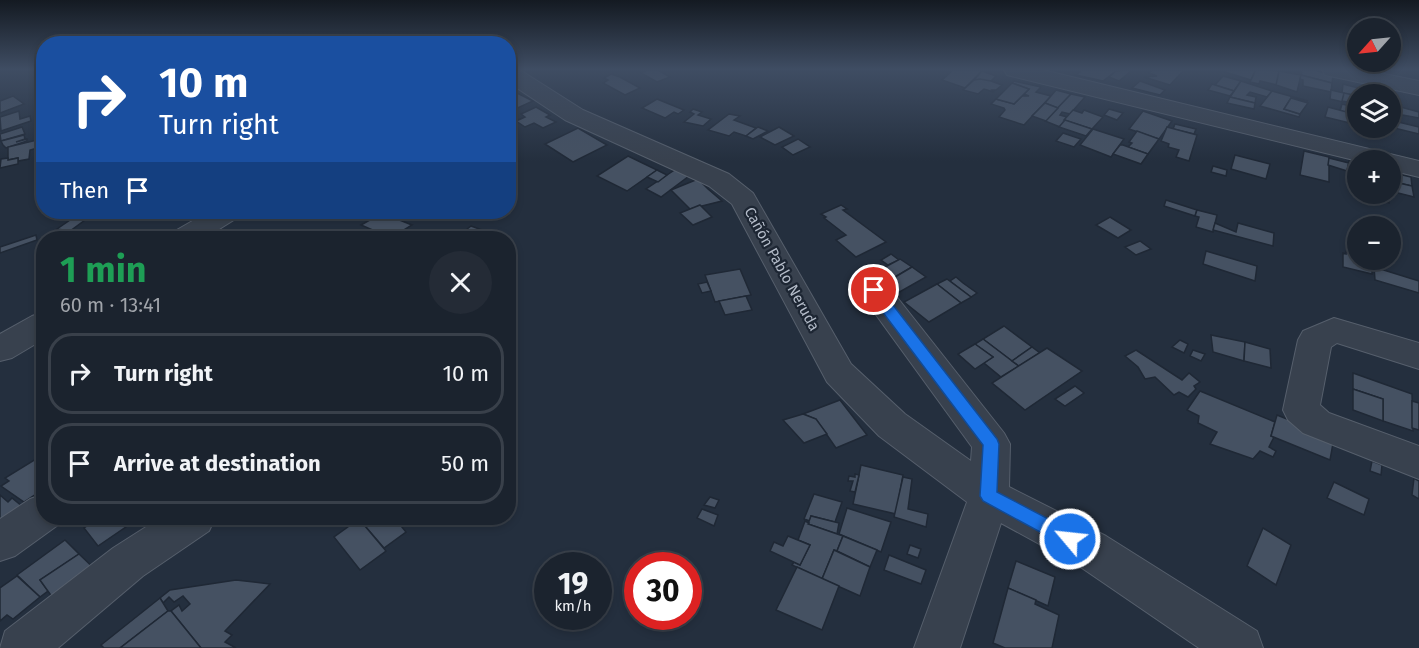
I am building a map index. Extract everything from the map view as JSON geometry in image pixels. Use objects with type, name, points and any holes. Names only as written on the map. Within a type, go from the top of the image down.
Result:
[{"type":"street","name":"Cañón Pablo Neruda","points":[[551,100],[574,115],[719,180],[742,199],[839,373],[892,425],[989,496],[1091,550],[1240,648]]},
{"type":"street","points":[[1142,100],[1347,151]]},
{"type":"street","points":[[1401,165],[1419,169]]},
{"type":"street","points":[[196,231],[216,219]]},
{"type":"street","points":[[874,290],[991,444],[989,496],[937,648]]},
{"type":"street","points":[[0,349],[36,329]]},
{"type":"street","points":[[1419,356],[1334,330],[1324,334],[1315,340],[1301,410],[1316,423],[1419,463]]},
{"type":"street","points":[[0,542],[36,517]]},
{"type":"street","points":[[22,648],[128,562],[184,525]]},
{"type":"building","points":[[19,100],[24,104],[0,113],[0,101]]},
{"type":"building","points":[[516,100],[533,101],[516,109]]},
{"type":"building","points":[[655,100],[660,100],[684,110],[678,114],[674,112],[665,118],[642,108]]},
{"type":"building","points":[[995,100],[1000,100],[1014,104],[1018,100],[1047,100],[1024,125],[999,117],[1005,110],[1004,108],[991,104]]},
{"type":"building","points":[[1000,100],[1018,100],[1014,104]]},
{"type":"building","points":[[1047,100],[1065,100],[1058,108],[1045,103]]},
{"type":"building","points":[[1065,100],[1082,100],[1070,114],[1062,112],[1060,115],[1067,117],[1060,127],[1045,121]]},
{"type":"building","points":[[1228,100],[1244,100],[1255,103],[1254,109],[1227,103]]},
{"type":"building","points":[[1265,100],[1290,100],[1284,109],[1300,114],[1299,117],[1260,106]]},
{"type":"building","points":[[1290,100],[1308,103],[1300,114],[1284,109]]},
{"type":"building","points":[[1045,103],[1058,108],[1046,121],[1032,116]]},
{"type":"building","points":[[1342,104],[1347,105],[1347,113],[1340,111]]},
{"type":"building","points":[[536,107],[550,115],[546,117],[556,122],[543,128],[534,123],[525,127],[516,121],[525,117],[521,114]]},
{"type":"building","points":[[1328,107],[1347,112],[1347,122],[1325,117]]},
{"type":"building","points":[[1401,107],[1419,112],[1419,118],[1401,115]]},
{"type":"building","points":[[693,109],[702,112],[698,115],[711,119],[703,126],[684,122],[694,114],[690,112]]},
{"type":"building","points":[[1109,109],[1123,113],[1117,120],[1104,115]]},
{"type":"building","points":[[1073,110],[1082,113],[1084,110],[1103,117],[1092,129],[1064,120]]},
{"type":"building","points":[[19,111],[20,119],[30,116],[31,121],[1,131],[0,117]]},
{"type":"building","points":[[1143,111],[1172,121],[1159,139],[1129,129]]},
{"type":"building","points":[[729,114],[740,116],[734,120],[756,128],[746,136],[734,132],[729,136],[708,130]]},
{"type":"building","points":[[1065,120],[1092,129],[1086,136],[1059,127]]},
{"type":"building","points":[[1401,123],[1419,127],[1419,134],[1401,130]]},
{"type":"building","points":[[1175,124],[1196,129],[1194,134],[1173,129]]},
{"type":"building","points":[[22,127],[25,134],[1,141],[0,134]]},
{"type":"building","points":[[758,127],[768,131],[753,139],[746,136]]},
{"type":"building","points":[[779,127],[794,136],[775,145],[760,137]]},
{"type":"building","points":[[1167,127],[1197,135],[1189,161],[1176,157],[1179,150],[1168,147],[1169,144],[1161,141]]},
{"type":"building","points":[[578,128],[607,145],[573,162],[545,144]]},
{"type":"building","points":[[1093,129],[1124,139],[1111,157],[1080,145]]},
{"type":"building","points":[[1137,131],[1159,139],[1148,154],[1128,147]]},
{"type":"building","points":[[1063,133],[1081,139],[1074,147],[1056,141]]},
{"type":"building","points":[[24,135],[25,139],[16,142],[27,139],[27,141],[6,148],[1,141]]},
{"type":"building","points":[[798,139],[810,147],[793,155],[782,147]]},
{"type":"building","points":[[36,140],[36,148],[30,150],[29,159],[8,160],[8,147]]},
{"type":"building","points":[[1120,145],[1148,154],[1141,164],[1113,154]]},
{"type":"building","points":[[1304,151],[1329,157],[1329,182],[1300,175]]},
{"type":"building","points":[[1235,155],[1270,164],[1266,179],[1231,169]]},
{"type":"building","points":[[628,156],[657,170],[627,191],[597,176]]},
{"type":"building","points":[[8,158],[8,160],[18,158],[18,164],[0,168],[1,159]]},
{"type":"building","points":[[1329,158],[1347,162],[1347,171],[1328,165]]},
{"type":"building","points":[[1213,166],[1227,170],[1226,176],[1211,172]]},
{"type":"building","points":[[679,167],[693,173],[661,197],[646,189]]},
{"type":"building","points":[[657,170],[667,175],[658,182],[647,177]]},
{"type":"building","points":[[1401,175],[1411,177],[1412,186],[1401,184]]},
{"type":"building","points":[[698,179],[722,201],[690,209],[671,190]]},
{"type":"building","points":[[1401,184],[1412,186],[1414,197],[1401,194]]},
{"type":"building","points":[[1166,200],[1197,210],[1195,216],[1164,206]]},
{"type":"building","points":[[700,205],[712,217],[693,225],[680,213]]},
{"type":"building","points":[[841,205],[847,209],[843,210],[886,242],[856,257],[836,240],[846,235],[821,214]]},
{"type":"building","points":[[1197,210],[1217,215],[1213,232],[1196,227],[1199,217],[1195,216]]},
{"type":"building","points":[[1110,217],[1131,230],[1118,238],[1096,225]]},
{"type":"building","points":[[72,219],[85,220],[70,231],[57,229]]},
{"type":"building","points":[[372,219],[397,219],[412,225],[402,231],[375,231],[361,225]]},
{"type":"building","points":[[1215,223],[1236,232],[1238,223],[1274,233],[1273,246],[1213,230]]},
{"type":"building","points":[[471,226],[485,231],[465,231]]},
{"type":"building","points":[[36,235],[36,240],[0,253],[0,247]]},
{"type":"building","points":[[1140,241],[1151,249],[1136,255],[1125,247]]},
{"type":"building","points":[[1206,251],[1257,266],[1255,281],[1203,264]]},
{"type":"building","points":[[1346,252],[1347,268],[1343,267],[1343,253],[1346,254]]},
{"type":"building","points":[[891,254],[899,260],[888,265],[881,260]]},
{"type":"building","points":[[900,259],[912,267],[885,283],[874,273]]},
{"type":"building","points":[[912,267],[926,277],[896,294],[885,283]]},
{"type":"building","points":[[740,269],[751,295],[715,302],[705,275]]},
{"type":"building","points":[[1355,270],[1372,270],[1372,274]]},
{"type":"building","points":[[1374,270],[1384,270],[1419,281],[1419,293],[1375,280]]},
{"type":"building","points":[[956,277],[977,293],[971,297],[950,281]]},
{"type":"building","points":[[947,279],[971,297],[961,303],[937,284]]},
{"type":"building","points":[[707,282],[711,291],[702,293],[698,284]]},
{"type":"building","points":[[937,284],[961,303],[929,322],[904,302]]},
{"type":"building","points":[[746,296],[752,310],[725,315],[719,301]]},
{"type":"building","points":[[1004,326],[1032,347],[1012,361],[983,339]]},
{"type":"building","points":[[1211,335],[1245,342],[1244,361],[1213,352]]},
{"type":"building","points":[[983,339],[1019,366],[1001,377],[984,363],[993,357],[975,344]]},
{"type":"building","points":[[1180,340],[1188,344],[1184,353],[1172,347]]},
{"type":"building","points":[[1245,342],[1270,349],[1271,368],[1244,361]]},
{"type":"building","points":[[975,344],[993,357],[975,369],[958,354]]},
{"type":"building","points":[[1032,347],[1040,353],[1019,366],[1012,361]]},
{"type":"building","points":[[1047,348],[1082,371],[1025,410],[992,383]]},
{"type":"building","points":[[1136,350],[1182,380],[1189,373],[1200,382],[1194,386],[1196,389],[1188,397],[1179,392],[1174,395],[1155,377],[1145,379],[1138,367],[1125,356]]},
{"type":"building","points":[[1193,350],[1205,354],[1201,361],[1190,356]]},
{"type":"building","points":[[1353,373],[1412,394],[1413,431],[1383,421],[1383,399],[1353,389]]},
{"type":"building","points":[[1075,386],[1084,393],[1065,406],[1055,399]]},
{"type":"building","points":[[1353,389],[1383,399],[1383,421],[1353,410]]},
{"type":"building","points":[[1200,391],[1275,422],[1271,436],[1274,437],[1269,447],[1276,451],[1273,457],[1260,451],[1253,459],[1210,444],[1217,432],[1198,423],[1199,416],[1187,410]]},
{"type":"building","points":[[840,400],[867,435],[836,448],[816,419],[803,414]]},
{"type":"building","points":[[1412,401],[1419,403],[1419,430],[1412,428]]},
{"type":"building","points":[[803,414],[816,419],[827,434],[804,443],[783,420]]},
{"type":"building","points":[[1277,415],[1334,438],[1330,460],[1271,436]]},
{"type":"building","points":[[36,459],[36,494],[24,502],[1,486],[9,481],[5,478]]},
{"type":"building","points":[[1372,461],[1382,465],[1381,475],[1370,471]]},
{"type":"building","points":[[861,465],[903,475],[896,514],[853,504]]},
{"type":"building","points":[[855,474],[859,475],[855,492],[850,491],[853,481],[848,481],[849,476],[855,477]]},
{"type":"building","points":[[903,477],[912,479],[908,509],[928,514],[926,527],[894,517]]},
{"type":"building","points":[[1414,478],[1419,481],[1419,499],[1412,495]]},
{"type":"building","points":[[1334,482],[1369,499],[1364,515],[1327,498]]},
{"type":"building","points":[[814,494],[842,502],[835,522],[811,516],[810,521],[804,519]]},
{"type":"building","points":[[0,495],[8,502],[12,498],[23,507],[0,524]]},
{"type":"building","points":[[710,497],[719,500],[715,508],[704,505]]},
{"type":"building","points":[[847,508],[891,522],[881,552],[839,534]]},
{"type":"building","points":[[702,509],[718,515],[714,526],[697,518]]},
{"type":"building","points":[[811,516],[839,523],[837,534],[808,524]]},
{"type":"building","points":[[805,521],[843,536],[837,551],[834,550],[822,579],[792,565],[794,562],[800,565],[810,545],[798,540]]},
{"type":"building","points":[[129,525],[98,546],[84,528]]},
{"type":"building","points":[[351,525],[364,525],[386,551],[360,570],[334,537]]},
{"type":"building","points":[[364,525],[400,525],[406,532],[384,548]]},
{"type":"building","points":[[1263,528],[1291,545],[1276,585],[1247,566]]},
{"type":"building","points":[[788,536],[810,545],[800,565],[770,551],[774,542],[783,546]]},
{"type":"building","points":[[843,536],[877,550],[870,567],[837,551]]},
{"type":"building","points":[[65,540],[79,554],[40,580],[48,591],[40,597],[17,575]]},
{"type":"building","points":[[910,545],[921,549],[918,558],[907,554]]},
{"type":"building","points":[[834,550],[870,567],[860,596],[822,579]]},
{"type":"building","points":[[79,554],[103,577],[60,608],[40,580]]},
{"type":"building","points":[[889,555],[926,570],[921,584],[884,570]]},
{"type":"building","points":[[1016,561],[1055,577],[1048,606],[1008,588]]},
{"type":"building","points":[[797,567],[839,586],[822,630],[776,610]]},
{"type":"building","points":[[17,576],[40,597],[13,619],[7,615],[0,621],[0,588]]},
{"type":"building","points":[[236,580],[270,584],[225,631],[232,635],[225,642],[236,648],[201,648],[171,611],[179,605],[182,611],[190,604],[183,596],[174,602],[169,597],[163,603],[160,598],[170,590]]},
{"type":"building","points":[[1008,588],[1036,600],[1035,604],[1059,615],[1052,648],[1005,648],[993,643]]},
{"type":"building","points":[[160,598],[168,611],[120,648],[104,648],[101,645]]},
{"type":"building","points":[[171,611],[201,648],[120,648]]},
{"type":"route","points":[[874,290],[991,444],[989,496],[1070,539]]}]
